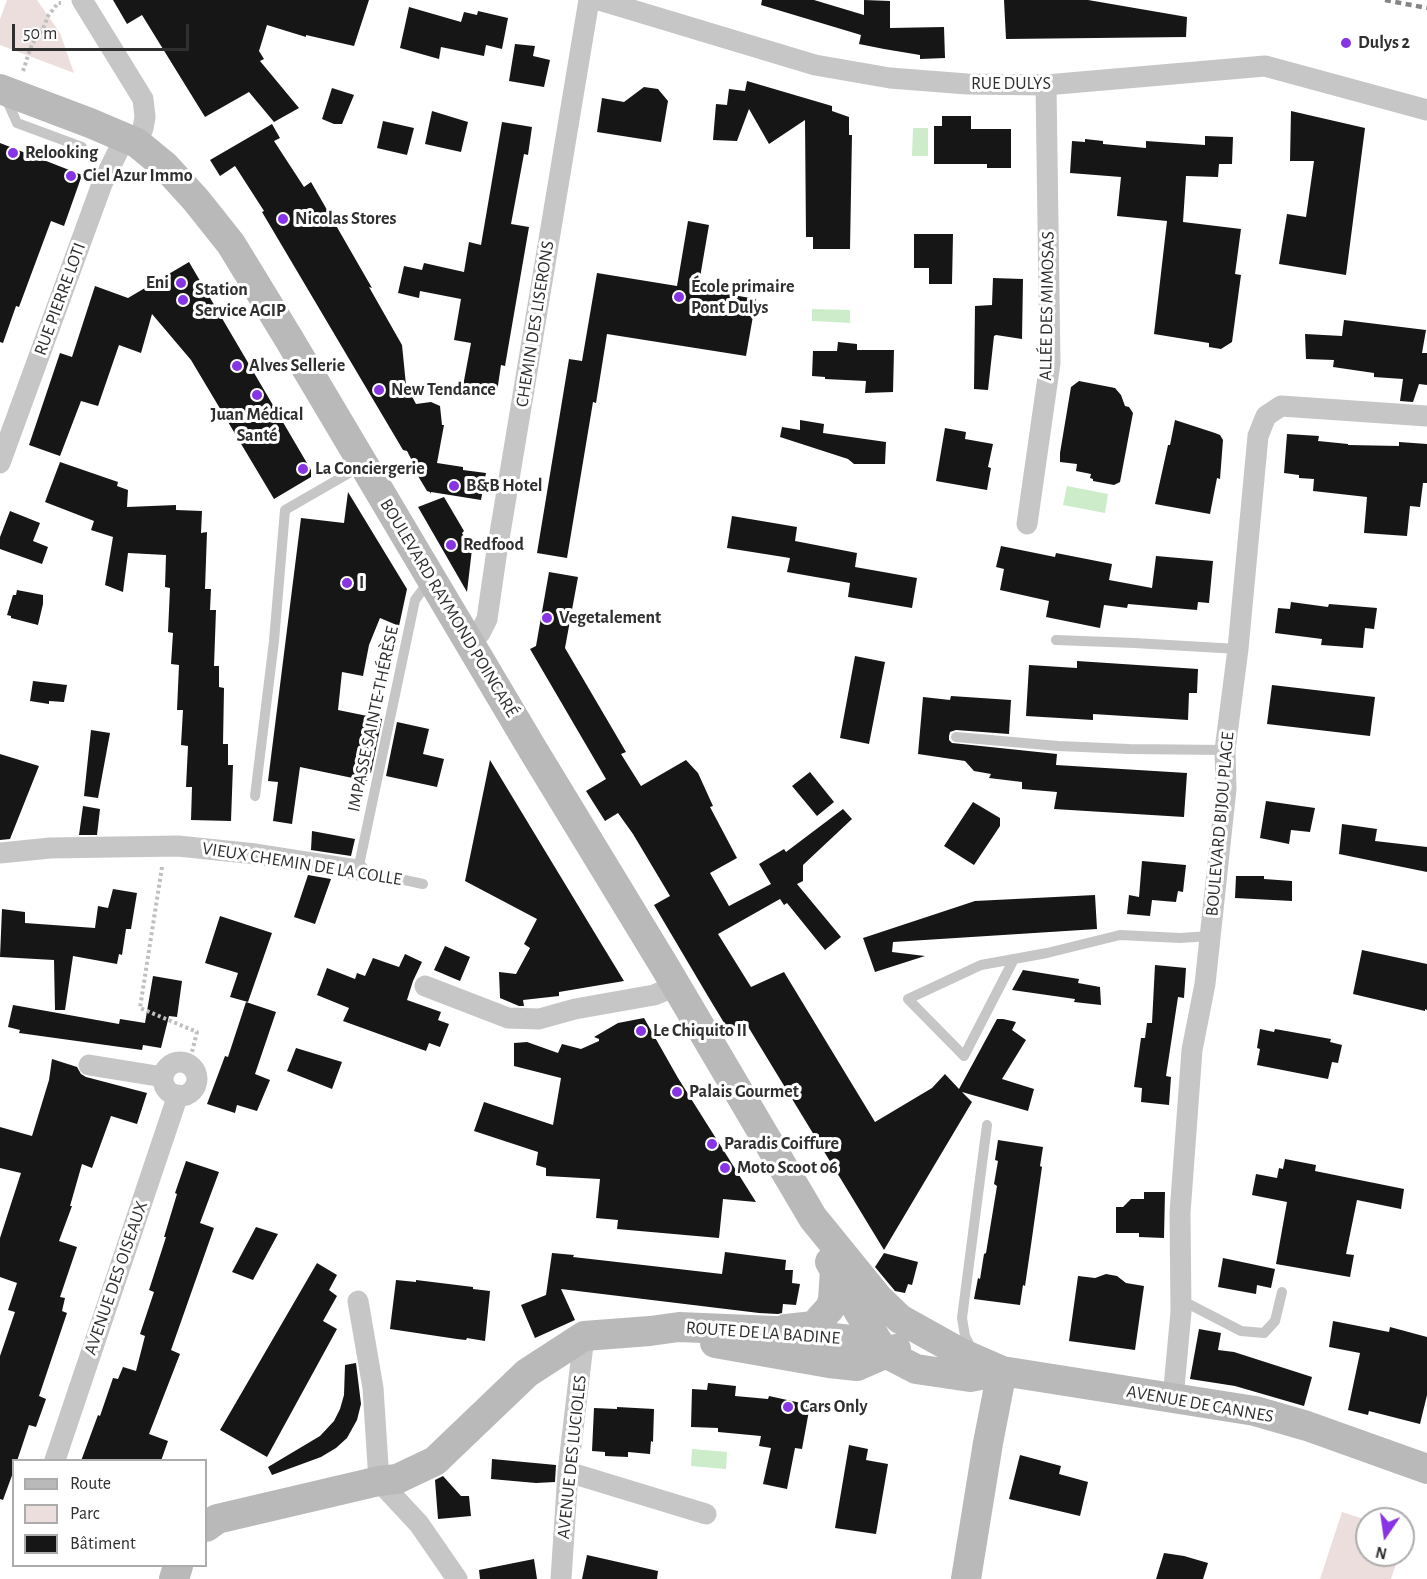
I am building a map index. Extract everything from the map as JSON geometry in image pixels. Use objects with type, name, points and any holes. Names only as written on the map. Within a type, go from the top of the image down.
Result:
[{"type":"main road","name":"BOULEVARD RAYMOND POINCARÉ","points":[[9,84],[131,140],[165,166],[231,244],[813,1218],[892,1312]]},
{"type":"main road","name":"BOULEVARD RAYMOND POINCARÉ","points":[[813,1218],[826,1255],[885,1353]]},
{"type":"main road","points":[[774,1331],[814,1326],[830,1308],[833,1300],[835,1270]]},
{"type":"main road","name":"AVENUE DE CANNES","points":[[892,1312],[980,1362],[1255,1411],[1307,1426],[1427,1469]]},
{"type":"main road","points":[[892,1312],[885,1353],[905,1346],[980,1362],[988,1443],[966,1579]]},
{"type":"main road","name":"ROUTE DE LA BADINE","points":[[207,1526],[217,1519],[379,1480],[397,1479],[435,1461],[527,1373],[584,1336],[680,1327],[774,1331],[850,1340],[885,1353]]},
{"type":"main road","name":"ROUTE DE LA BADINE","points":[[650,1331],[857,1366],[885,1353]]},
{"type":"main road","name":"AVENUE DE CANNES","points":[[885,1353],[916,1369],[970,1377],[980,1362]]},
{"type":"street","name":"CHEMIN DES LISERONS","points":[[470,642],[480,633],[487,619],[589,0]]},
{"type":"street","name":"RUE DULYS","points":[[599,0],[815,65],[890,78],[967,84],[1046,85],[1265,66],[1427,110]]},
{"type":"street","name":"RUE PIERRE LOTI","points":[[0,463],[102,184],[131,140],[143,128],[145,117],[143,99],[75,2]]},
{"type":"street","name":"ALLÉE DES MIMOSAS","points":[[1027,524],[1050,363],[1046,85]]},
{"type":"street","name":"BOULEVARD BIJOU PLAGE","points":[[1173,1398],[1181,1300],[1180,1213],[1192,1050],[1205,984],[1213,912],[1226,789],[1225,750],[1238,649],[1258,436],[1266,416],[1281,406],[1427,416]]},
{"type":"street","name":"VIEUX CHEMIN DE LA COLLE","points":[[0,853],[50,848],[167,846],[256,854],[358,870]]},
{"type":"street","points":[[425,986],[508,1018],[539,1019],[575,1009],[654,995],[676,987]]},
{"type":"street","points":[[178,1062],[189,1064],[196,1075],[196,1083],[191,1092],[178,1095],[168,1090],[164,1085],[164,1072],[172,1064],[178,1062]]},
{"type":"street","points":[[89,1065],[163,1077]]},
{"type":"street","name":"AVENUE DES OISEAUX","points":[[56,1459],[178,1095]]},
{"type":"street","points":[[358,1301],[373,1388],[379,1480],[419,1524],[457,1579]]},
{"type":"street","name":"AVENUE DES LUCIOLES","points":[[561,1579],[568,1472],[584,1336]]},
{"type":"street","points":[[568,1472],[706,1514]]},
{"type":"lane","points":[[9,84],[17,123],[82,147]]},
{"type":"lane","points":[[255,796],[274,641],[285,510],[363,465]]},
{"type":"lane","name":"IMPASSE SAINTE-THÉRÈSE","points":[[358,870],[414,600],[431,578]]},
{"type":"lane","points":[[1056,640],[1238,649]]},
{"type":"lane","points":[[956,737],[1129,749],[1225,750]]},
{"type":"lane","name":"VIEUX CHEMIN DE LA COLLE","points":[[358,870],[423,884]]},
{"type":"lane","points":[[1014,959],[964,1056],[908,999],[981,965],[1014,959],[1047,953],[1120,935],[1180,938],[1210,936]]},
{"type":"lane","points":[[980,1362],[965,1336],[962,1318],[987,1125]]},
{"type":"lane","points":[[1181,1300],[1240,1330],[1264,1333],[1275,1321],[1282,1292]]},
{"type":"path","points":[[9,84],[57,3],[75,2]]},
{"type":"path","points":[[167,846],[140,1008],[197,1032],[189,1064]]},
{"type":"green space","points":[[7,0],[37,0],[60,33],[74,73],[0,45],[0,19]]},
{"type":"green space","points":[[1342,1512],[1355,1516],[1355,1567],[1395,1567],[1391,1579],[1320,1579]]},
{"type":"shaded area","points":[[913,128],[928,128],[928,156],[912,156]]},
{"type":"shaded area","points":[[812,309],[850,310],[850,323],[812,321]]},
{"type":"shaded area","points":[[1067,486],[1108,494],[1105,513],[1063,505]]},
{"type":"shaded area","points":[[692,1449],[727,1452],[726,1469],[691,1466]]},
{"type":"building","points":[[113,0],[369,0],[354,46],[306,35],[306,37],[267,25],[259,51],[264,59],[260,61],[299,108],[274,122],[249,92],[205,117],[142,15],[127,24]]},
{"type":"building","points":[[762,0],[814,0],[864,15],[864,0],[890,1],[890,28],[944,27],[945,58],[920,59],[920,55],[859,44],[861,35],[761,5]]},
{"type":"building","points":[[1004,0],[1088,0],[1187,17],[1186,37],[1006,39]]},
{"type":"building","points":[[409,7],[461,22],[464,12],[477,15],[478,11],[508,18],[502,49],[486,45],[484,56],[441,47],[439,59],[400,48]]},
{"type":"building","points":[[515,44],[535,46],[533,56],[550,60],[544,87],[509,81]]},
{"type":"building","points":[[747,81],[832,106],[832,111],[849,117],[849,135],[852,135],[850,249],[813,249],[813,237],[806,237],[805,120],[769,144],[749,109],[737,141],[713,140],[716,104],[727,105],[729,89],[745,91]]},
{"type":"building","points":[[644,87],[658,89],[668,101],[661,142],[597,132],[602,98],[624,102]]},
{"type":"building","points":[[332,88],[354,95],[342,124],[334,124],[322,119]]},
{"type":"building","points":[[432,111],[468,122],[461,152],[425,144]]},
{"type":"building","points":[[1291,111],[1365,128],[1346,275],[1279,264],[1287,214],[1306,217],[1314,161],[1290,161]]},
{"type":"building","points":[[942,116],[971,116],[971,129],[1011,129],[1011,168],[987,168],[987,164],[934,164],[934,126],[942,126]]},
{"type":"building","points":[[383,121],[414,128],[407,155],[377,148]]},
{"type":"building","points":[[502,122],[532,127],[528,155],[524,154],[511,224],[529,227],[505,366],[501,365],[497,392],[463,386],[471,343],[454,340],[461,299],[420,291],[419,298],[398,293],[404,266],[422,270],[424,263],[464,272],[469,242],[481,245]]},
{"type":"building","points":[[272,124],[280,138],[274,141],[304,187],[311,182],[402,345],[406,385],[416,404],[431,402],[440,406],[442,425],[444,425],[437,463],[486,473],[481,500],[431,492],[431,494],[427,491],[407,451],[403,450],[262,212],[264,211],[235,166],[220,176],[210,160]]},
{"type":"building","points":[[1205,136],[1233,137],[1232,164],[1219,164],[1218,177],[1186,176],[1183,222],[1241,229],[1235,274],[1241,275],[1232,342],[1221,349],[1209,347],[1209,343],[1154,334],[1167,221],[1117,216],[1121,177],[1070,173],[1072,141],[1085,142],[1085,139],[1103,141],[1103,144],[1146,148],[1146,141],[1205,145]]},
{"type":"building","points":[[0,143],[82,175],[64,226],[51,221],[3,343],[0,342]]},
{"type":"building","points":[[688,221],[709,225],[698,289],[756,299],[746,356],[607,334],[596,403],[593,402],[567,558],[537,553],[569,359],[582,361],[597,273],[677,286]]},
{"type":"building","points":[[914,234],[953,234],[952,284],[929,284],[929,268],[914,268]]},
{"type":"building","points":[[189,262],[311,470],[311,477],[274,499],[191,360],[152,314],[141,353],[119,345],[98,406],[81,401],[60,456],[29,445],[60,353],[72,357],[95,286],[128,298]]},
{"type":"building","points":[[993,278],[1023,279],[1022,339],[994,336],[988,390],[974,389],[975,306],[992,305]]},
{"type":"building","points":[[1344,320],[1426,330],[1422,353],[1427,353],[1427,385],[1419,384],[1413,402],[1400,401],[1403,379],[1374,377],[1374,373],[1333,367],[1334,360],[1306,359],[1305,334],[1342,336]]},
{"type":"building","points":[[838,342],[857,344],[857,350],[894,350],[893,392],[865,393],[866,381],[812,376],[813,351],[837,351]]},
{"type":"building","points":[[1079,381],[1115,388],[1121,395],[1125,406],[1129,407],[1133,413],[1120,482],[1114,485],[1093,481],[1090,478],[1091,474],[1076,471],[1077,464],[1060,462],[1071,387]]},
{"type":"building","points":[[800,420],[824,424],[823,433],[886,442],[885,464],[854,464],[848,459],[780,437],[782,427],[800,430]]},
{"type":"building","points":[[1175,420],[1220,435],[1223,440],[1220,479],[1217,478],[1210,514],[1155,504]]},
{"type":"building","points":[[945,428],[966,432],[965,439],[993,444],[988,467],[991,468],[987,490],[936,481]]},
{"type":"building","points":[[1287,434],[1319,436],[1318,441],[1348,445],[1399,446],[1399,442],[1427,444],[1427,483],[1423,483],[1420,507],[1410,506],[1407,536],[1364,533],[1367,497],[1313,491],[1314,479],[1299,478],[1299,475],[1284,473]]},
{"type":"building","points":[[60,462],[118,482],[117,486],[128,490],[127,507],[176,505],[176,510],[202,511],[201,533],[207,532],[205,589],[211,589],[210,610],[216,610],[214,666],[219,666],[219,687],[224,688],[223,744],[228,744],[228,765],[233,765],[231,821],[191,820],[192,787],[186,787],[188,746],[181,745],[183,710],[177,710],[179,665],[171,664],[173,633],[168,632],[170,588],[165,587],[166,555],[128,553],[123,592],[105,585],[113,537],[91,530],[94,521],[45,502]]},
{"type":"building","points":[[348,492],[407,589],[399,626],[380,618],[369,645],[363,676],[342,672],[338,710],[382,719],[371,773],[369,772],[367,781],[300,767],[292,824],[273,821],[278,782],[268,781],[301,518],[344,523]]},
{"type":"building","points":[[444,497],[472,549],[467,592],[418,507]]},
{"type":"building","points":[[10,511],[40,523],[33,541],[48,547],[42,564],[0,549],[0,537]]},
{"type":"building","points":[[732,516],[797,527],[795,541],[857,553],[855,567],[917,578],[912,608],[848,597],[850,583],[787,572],[790,558],[727,548]]},
{"type":"building","points":[[1001,546],[1055,557],[1056,553],[1112,564],[1109,580],[1152,588],[1156,556],[1213,561],[1209,603],[1198,602],[1197,610],[1128,604],[1127,608],[1104,605],[1100,628],[1046,617],[1049,601],[1000,590],[1004,569],[996,567]]},
{"type":"building","points":[[549,572],[578,577],[565,648],[626,752],[621,754],[641,786],[686,760],[698,773],[713,806],[710,807],[737,858],[710,873],[729,906],[771,884],[759,864],[784,849],[786,852],[843,809],[852,819],[803,865],[803,881],[797,884],[841,937],[825,950],[787,903],[784,905],[780,899],[718,934],[751,987],[784,972],[875,1122],[932,1088],[945,1074],[959,1089],[997,1019],[1016,1022],[1012,1030],[1026,1040],[1002,1079],[1034,1089],[1028,1111],[962,1092],[972,1102],[884,1250],[744,1020],[729,1031],[709,998],[654,905],[670,896],[633,834],[618,813],[605,821],[586,791],[606,779],[530,649],[536,646]]},
{"type":"building","points":[[17,590],[43,595],[38,625],[7,615],[13,595],[16,595]]},
{"type":"building","points":[[1291,602],[1328,607],[1329,604],[1377,608],[1374,629],[1365,628],[1363,648],[1321,645],[1322,639],[1275,633],[1278,608],[1290,609]]},
{"type":"building","points":[[855,656],[885,662],[869,744],[840,738]]},
{"type":"building","points":[[1077,661],[1198,669],[1197,693],[1189,693],[1188,720],[1093,714],[1093,720],[1026,716],[1029,665],[1077,668]]},
{"type":"building","points":[[33,681],[67,685],[64,702],[49,701],[49,704],[30,701]]},
{"type":"building","points":[[1272,685],[1375,697],[1370,736],[1267,724]]},
{"type":"building","points":[[951,696],[1011,700],[1009,734],[956,730],[950,732],[949,740],[952,743],[1057,754],[1056,765],[1187,773],[1184,817],[1054,809],[1057,792],[1022,789],[1022,782],[989,778],[991,774],[974,771],[965,761],[918,754],[923,697],[950,700]]},
{"type":"building","points":[[397,722],[429,729],[423,754],[444,759],[437,787],[386,776]]},
{"type":"building","points":[[91,730],[110,733],[98,798],[84,796]]},
{"type":"building","points":[[0,754],[39,766],[10,839],[0,840]]},
{"type":"building","points":[[490,760],[624,981],[559,992],[559,996],[523,1000],[524,1006],[500,998],[499,972],[516,974],[530,948],[524,944],[537,919],[465,881]]},
{"type":"building","points":[[810,772],[834,802],[817,816],[792,786]]},
{"type":"building","points":[[1266,801],[1315,808],[1310,832],[1291,830],[1289,844],[1260,838]]},
{"type":"building","points":[[973,802],[1000,818],[1000,826],[974,865],[944,846]]},
{"type":"building","points":[[83,806],[100,809],[97,835],[79,835]]},
{"type":"building","points":[[1342,824],[1377,829],[1375,841],[1427,847],[1427,872],[1339,854]]},
{"type":"building","points":[[312,831],[355,839],[351,856],[311,850]]},
{"type":"building","points":[[1142,861],[1186,865],[1183,892],[1178,891],[1176,902],[1152,900],[1150,916],[1127,914],[1129,895],[1139,897]]},
{"type":"building","points":[[308,875],[331,879],[315,924],[294,917]]},
{"type":"building","points":[[1236,876],[1264,876],[1264,879],[1292,881],[1292,901],[1235,898]]},
{"type":"building","points":[[113,889],[137,893],[131,929],[126,929],[122,955],[119,954],[117,964],[73,956],[65,1010],[55,1010],[54,960],[0,957],[2,909],[25,912],[25,923],[95,928],[98,906],[108,908]]},
{"type":"building","points":[[1095,895],[1097,929],[893,942],[892,952],[925,956],[875,972],[863,938],[975,901]]},
{"type":"building","points":[[220,916],[272,933],[248,1002],[230,997],[238,973],[205,963]]},
{"type":"building","points":[[445,946],[470,957],[460,981],[434,970]]},
{"type":"building","points":[[1362,950],[1427,964],[1427,1010],[1353,994]]},
{"type":"building","points":[[405,954],[422,962],[407,1000],[441,1012],[438,1020],[449,1024],[440,1047],[429,1043],[426,1051],[343,1021],[349,1008],[317,995],[327,968],[355,979],[357,973],[365,976],[373,958],[399,967]]},
{"type":"building","points":[[1155,965],[1186,968],[1184,998],[1178,997],[1166,1076],[1171,1077],[1169,1105],[1141,1102],[1142,1088],[1134,1087],[1141,1038],[1145,1038],[1147,1023],[1152,1023]]},
{"type":"building","points":[[1023,970],[1079,979],[1078,983],[1100,987],[1101,1005],[1012,990]]},
{"type":"building","points":[[153,976],[182,981],[177,1017],[169,1016],[161,1048],[143,1045],[142,1050],[19,1033],[20,1030],[8,1027],[13,1005],[119,1024],[120,1019],[145,1023]]},
{"type":"building","points":[[246,1002],[276,1012],[255,1074],[270,1080],[257,1111],[237,1105],[235,1113],[207,1104],[225,1056],[228,1057]]},
{"type":"building","points":[[644,1018],[678,1078],[756,1202],[723,1199],[719,1238],[617,1229],[618,1220],[596,1218],[600,1179],[546,1176],[546,1168],[536,1165],[538,1152],[474,1131],[484,1102],[553,1125],[561,1078],[514,1066],[514,1043],[527,1042],[558,1053],[562,1044],[581,1049],[599,1041],[594,1037],[618,1023]]},
{"type":"building","points":[[1260,1029],[1274,1032],[1275,1029],[1331,1039],[1330,1042],[1342,1045],[1338,1063],[1332,1062],[1328,1079],[1257,1065]]},
{"type":"building","points":[[296,1048],[342,1062],[332,1089],[287,1071]]},
{"type":"building","points":[[52,1059],[77,1067],[86,1077],[147,1093],[137,1124],[111,1116],[92,1168],[82,1164],[70,1206],[72,1206],[59,1241],[77,1247],[60,1297],[65,1298],[62,1311],[67,1313],[39,1396],[46,1399],[36,1427],[29,1425],[18,1459],[12,1459],[12,1475],[3,1500],[0,1499],[0,1356],[15,1312],[8,1310],[17,1283],[0,1277],[0,1238],[21,1173],[0,1168],[0,1127],[32,1136],[49,1080]]},
{"type":"building","points":[[998,1140],[1043,1147],[1031,1245],[1020,1305],[974,1299],[986,1253],[997,1186],[994,1184],[998,1161],[995,1160]]},
{"type":"building","points":[[1285,1159],[1316,1165],[1315,1171],[1404,1189],[1401,1209],[1357,1200],[1346,1254],[1354,1255],[1350,1277],[1276,1264],[1287,1202],[1252,1195],[1256,1174],[1277,1178],[1279,1168],[1283,1169]]},
{"type":"building","points":[[186,1161],[219,1172],[200,1223],[214,1228],[171,1350],[180,1354],[149,1434],[168,1441],[162,1459],[82,1459],[113,1378],[118,1379],[123,1367],[136,1371],[145,1336],[140,1334],[154,1292],[149,1290],[166,1237],[164,1237],[177,1194],[175,1193]]},
{"type":"building","points":[[1144,1192],[1165,1192],[1164,1238],[1139,1237],[1139,1233],[1116,1233],[1116,1207],[1123,1207],[1131,1199],[1144,1199]]},
{"type":"building","points":[[256,1227],[278,1234],[253,1280],[232,1272]]},
{"type":"building","points":[[725,1252],[786,1260],[785,1270],[793,1270],[792,1283],[800,1284],[796,1305],[783,1304],[782,1313],[778,1314],[759,1313],[561,1289],[575,1320],[535,1338],[521,1305],[546,1295],[552,1253],[722,1274]]},
{"type":"building","points":[[884,1253],[918,1262],[912,1285],[908,1284],[905,1293],[895,1291],[875,1267]]},
{"type":"building","points":[[1223,1258],[1275,1269],[1271,1288],[1257,1285],[1256,1294],[1218,1287]]},
{"type":"building","points":[[317,1263],[337,1275],[329,1290],[337,1296],[323,1321],[337,1329],[267,1457],[220,1430]]},
{"type":"building","points":[[1106,1274],[1117,1276],[1126,1283],[1144,1286],[1135,1350],[1069,1341],[1078,1276],[1095,1278]]},
{"type":"building","points":[[396,1280],[416,1282],[416,1280],[490,1291],[485,1341],[390,1329]]},
{"type":"building","points":[[1333,1321],[1389,1332],[1390,1327],[1427,1337],[1427,1395],[1420,1424],[1369,1411],[1368,1415],[1348,1410],[1360,1353],[1329,1347]]},
{"type":"building","points":[[1199,1329],[1221,1333],[1218,1350],[1234,1352],[1312,1377],[1304,1406],[1235,1386],[1190,1379]]},
{"type":"building","points":[[356,1363],[361,1404],[357,1420],[347,1438],[321,1457],[272,1475],[268,1467],[320,1436],[334,1421],[344,1395],[345,1365]]},
{"type":"building","points":[[708,1383],[736,1386],[735,1396],[768,1399],[769,1396],[810,1405],[802,1449],[795,1448],[787,1489],[763,1484],[771,1448],[759,1446],[761,1436],[718,1432],[718,1428],[691,1427],[692,1389],[707,1390]]},
{"type":"building","points":[[617,1407],[654,1409],[653,1442],[651,1441],[650,1454],[628,1452],[628,1457],[605,1456],[605,1452],[592,1451],[594,1408],[617,1409]]},
{"type":"building","points":[[849,1445],[868,1449],[866,1460],[888,1464],[876,1534],[835,1528]]},
{"type":"building","points":[[1020,1455],[1061,1466],[1059,1474],[1088,1482],[1080,1516],[1009,1499]]},
{"type":"building","points":[[492,1459],[556,1465],[555,1482],[536,1483],[491,1479]]},
{"type":"building","points":[[443,1476],[461,1496],[469,1496],[471,1516],[438,1519],[435,1480]]},
{"type":"building","points":[[1164,1553],[1208,1563],[1203,1579],[1156,1579]]},
{"type":"building","points":[[587,1555],[658,1571],[657,1579],[582,1579]]},
{"type":"building","points":[[534,1559],[537,1579],[480,1579],[479,1570]]},
{"type":"railway","points":[[1385,0],[1427,8]]},
{"type":"place","name":"Dulys 2","points":[[1346,43]]},
{"type":"place","name":"Relooking","points":[[13,153]]},
{"type":"place","name":"Ciel Azur Immo","points":[[71,176]]},
{"type":"place","name":"Nicolas Stores","points":[[283,219]]},
{"type":"place","name":"Eni","points":[[181,283]]},
{"type":"place","name":"École primaire Pont Dulys","points":[[679,297]]},
{"type":"place","name":"Station Service AGIP","points":[[183,300]]},
{"type":"place","name":"Alves Sellerie","points":[[237,366]]},
{"type":"place","name":"New Tendance","points":[[379,390]]},
{"type":"place","name":"Juan Médical Santé","points":[[257,395]]},
{"type":"place","name":"La Conciergerie","points":[[303,469]]},
{"type":"place","name":"B&B Hotel","points":[[454,486]]},
{"type":"place","name":"Redfood","points":[[451,545]]},
{"type":"place","name":"I","points":[[347,583]]},
{"type":"place","name":"Vegetalement","points":[[547,618]]},
{"type":"place","name":"Le Chiquito II","points":[[641,1031]]},
{"type":"place","name":"Palais Gourmet","points":[[677,1092]]},
{"type":"place","name":"Paradis Coiffure","points":[[712,1144]]},
{"type":"place","name":"Moto Scoot 06","points":[[725,1168]]},
{"type":"place","name":"Cars Only","points":[[788,1407]]}]
